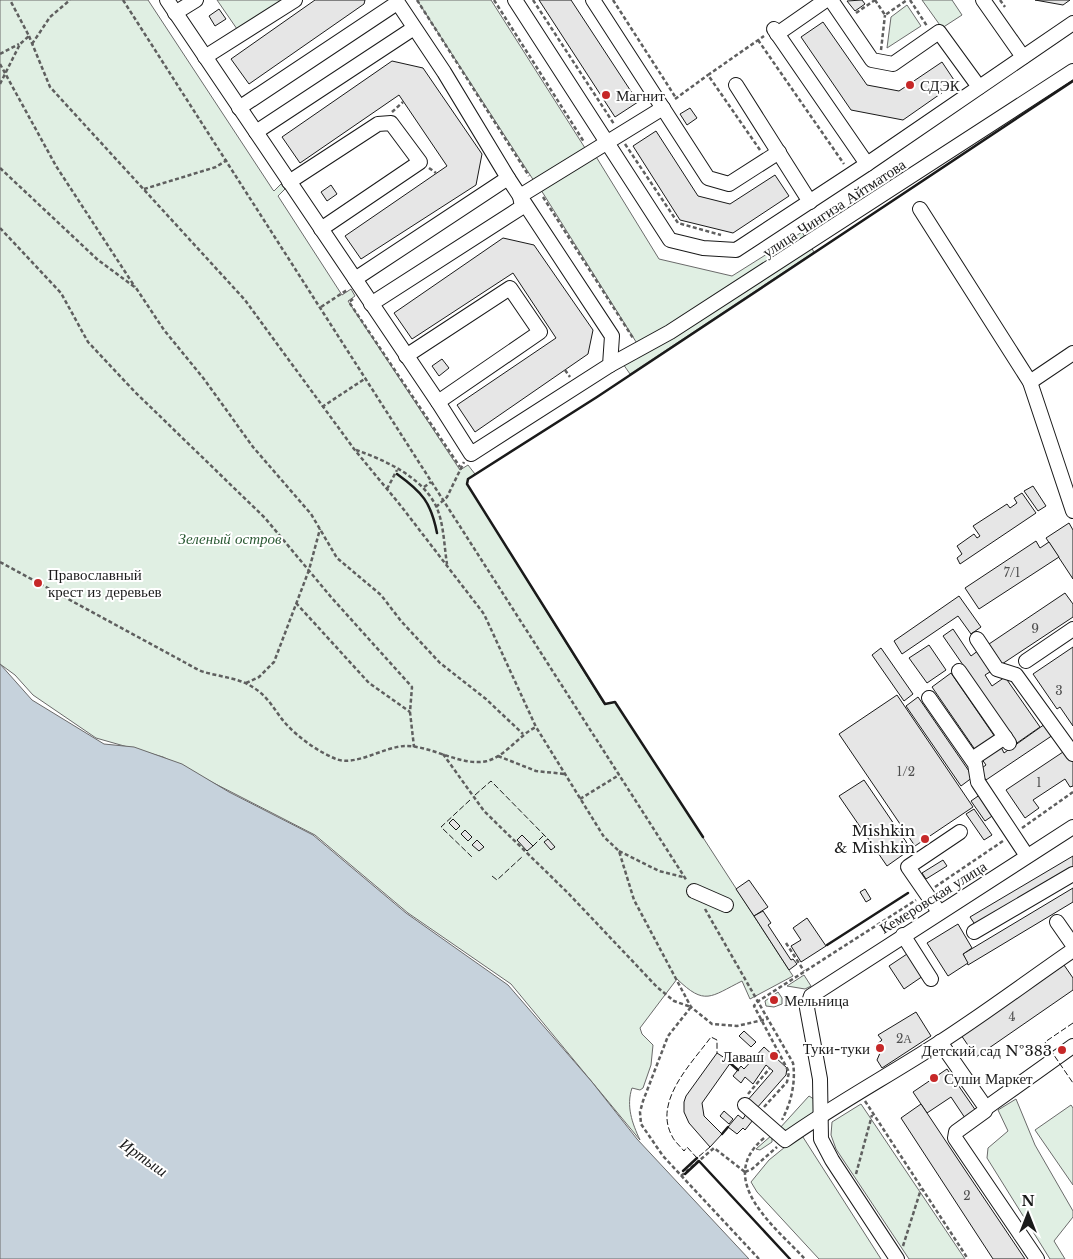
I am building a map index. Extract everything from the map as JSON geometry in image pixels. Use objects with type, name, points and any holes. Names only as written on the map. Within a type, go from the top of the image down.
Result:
[{"type":"street","points":[[167,0],[321,229],[353,284],[371,304],[406,356],[438,402],[540,332],[510,288],[406,356]]},
{"type":"street","points":[[175,13],[196,0]]},
{"type":"street","points":[[205,57],[295,0]]},
{"type":"street","points":[[515,0],[605,143],[670,240],[703,248],[736,250],[867,164],[1073,23]]},
{"type":"street","points":[[593,0],[708,178],[729,184],[779,152]]},
{"type":"street","points":[[826,0],[775,32],[867,164]]},
{"type":"street","points":[[831,0],[872,60],[892,64],[939,32],[979,87]]},
{"type":"street","points":[[983,0],[1023,57]]},
{"type":"street","points":[[239,108],[397,1],[444,72],[508,178],[612,336],[610,365]]},
{"type":"street","points":[[256,132],[414,28]]},
{"type":"street","name":"улица Чингиза Айтматова","points":[[438,402],[471,454],[610,365],[670,332],[1073,71]]},
{"type":"street","points":[[736,84],[810,202]]},
{"type":"street","points":[[520,196],[663,108]]},
{"type":"street","points":[[289,182],[378,124],[391,123],[420,162],[321,229]]},
{"type":"street","points":[[353,284],[508,178]]},
{"type":"street","points":[[371,304],[522,207],[520,196]]},
{"type":"street","points":[[920,209],[1030,382],[1073,511]]},
{"type":"street","points":[[1030,382],[1073,353]]},
{"type":"street","points":[[1026,661],[1073,629]]},
{"type":"street","points":[[977,639],[997,668],[1016,675],[1073,754]]},
{"type":"street","points":[[959,671],[1007,740],[972,759]]},
{"type":"street","points":[[929,698],[972,759],[975,764],[978,782],[1027,856]]},
{"type":"street","name":"Кемеровская улица","points":[[820,1114],[820,1079],[807,1008],[811,996],[939,912],[1073,828]]},
{"type":"street","points":[[939,912],[908,867],[960,832]]},
{"type":"street","points":[[974,932],[1073,874]]},
{"type":"street","points":[[694,891],[726,906]]},
{"type":"street","points":[[1058,922],[1073,945]]},
{"type":"street","points":[[903,936],[931,979]]},
{"type":"street","points":[[746,1099],[785,1140],[820,1114],[860,1093],[940,1042],[1073,950]]},
{"type":"street","points":[[940,1042],[986,1108]]},
{"type":"street","points":[[1037,1259],[956,1138],[956,1132],[985,1111],[986,1108],[1073,1046]]},
{"type":"street","points":[[820,1114],[821,1139],[832,1160],[851,1190],[899,1255]]},
{"type":"path","points":[[10,0],[29,36],[50,87],[245,300],[322,407],[484,614],[536,727],[604,837],[619,852],[659,871],[685,877]]},
{"type":"path","points":[[32,44],[50,17],[70,0]]},
{"type":"path","points":[[124,0],[321,307],[443,502],[694,891],[793,1063],[794,1070],[788,1107],[773,1129],[752,1148],[746,1160],[745,1184],[758,1209],[805,1259]]},
{"type":"path","points":[[417,0],[638,345]]},
{"type":"path","points":[[494,0],[588,148]]},
{"type":"path","points":[[533,0],[616,128]]},
{"type":"path","points":[[613,0],[676,98]]},
{"type":"path","points":[[845,20],[875,0],[885,14],[879,61]]},
{"type":"path","points":[[885,14],[908,0],[934,35]]},
{"type":"path","points":[[0,54],[20,44],[29,36]]},
{"type":"path","points":[[758,40],[847,168]]},
{"type":"path","points":[[0,84],[20,44]]},
{"type":"path","points":[[0,64],[56,166],[164,330],[204,379],[253,447],[295,492],[337,558],[381,595],[401,621],[440,663],[486,699],[523,734]]},
{"type":"path","points":[[663,108],[708,74]]},
{"type":"path","points":[[631,138],[624,143],[678,223],[725,237]]},
{"type":"path","points":[[144,189],[216,167],[227,160]]},
{"type":"path","points":[[0,168],[98,260],[136,288]]},
{"type":"path","points":[[0,228],[61,293],[88,342],[135,392],[265,518],[412,687],[410,712],[414,747]]},
{"type":"path","points":[[321,307],[353,284]]},
{"type":"path","points":[[356,294],[349,302],[460,468],[443,502],[436,507]]},
{"type":"path","points":[[322,407],[366,378]]},
{"type":"path","points":[[354,449],[378,458],[424,487],[436,507],[447,565]]},
{"type":"path","points":[[387,489],[397,470]]},
{"type":"path","points":[[424,487],[432,482]]},
{"type":"path","points":[[246,683],[259,677],[274,662],[309,570],[320,530]]},
{"type":"path","points":[[0,562],[184,662],[203,671],[246,683],[269,700],[286,724],[298,735],[338,760],[356,759],[396,747],[414,747],[471,762],[488,761],[498,756],[523,734],[536,727]]},
{"type":"path","points":[[296,603],[369,683],[410,712]]},
{"type":"path","points":[[443,754],[484,811],[568,894],[657,987],[674,1000],[691,1008],[712,1024],[737,1026],[762,1022],[767,1019]]},
{"type":"path","points":[[498,756],[536,771],[554,775],[565,774]]},
{"type":"path","points":[[580,799],[619,775]]},
{"type":"path","points":[[773,1129],[775,1123],[767,1116],[763,1108],[788,1082],[788,1067],[769,1037],[768,1030],[754,1006],[757,1002],[926,893],[1073,792]]},
{"type":"path","points":[[619,852],[634,900],[691,1008]]},
{"type":"path","points":[[786,943],[804,971]]},
{"type":"path","points":[[691,1008],[668,1036],[640,1112],[641,1124],[663,1156],[759,1259]]},
{"type":"path","points":[[777,1059],[781,1054]]},
{"type":"path","points":[[746,1099],[770,1068]]},
{"type":"path","points":[[860,1093],[968,1259]]},
{"type":"path","points":[[851,1190],[872,1114]]},
{"type":"path","points":[[745,1172],[752,1169],[785,1140]]},
{"type":"path","points":[[681,1176],[714,1148],[745,1172]]},
{"type":"path","points":[[899,1255],[922,1189]]},
{"type":"green space","name":"Зеленый остров","points":[[0,0],[148,0],[273,190],[281,184],[285,189],[278,196],[342,295],[351,289],[355,296],[348,301],[460,470],[468,465],[475,474],[468,479],[467,484],[604,704],[615,702],[793,976],[750,999],[742,981],[715,995],[701,996],[694,993],[677,979],[640,1028],[642,1034],[653,1045],[651,1065],[643,1088],[640,1090],[632,1088],[630,1095],[631,1114],[640,1140],[511,984],[408,913],[315,835],[163,757],[96,738],[33,695],[15,675],[0,664]]},
{"type":"green space","points":[[217,0],[282,0],[237,29]]},
{"type":"green space","points":[[417,0],[491,0],[585,148],[534,181]]},
{"type":"green space","points":[[922,0],[952,0],[962,15],[942,28]]},
{"type":"green space","points":[[907,5],[921,26],[887,48],[891,17]]},
{"type":"green space","points":[[595,155],[659,259],[732,276],[802,232],[814,252],[630,374],[621,361],[638,345],[541,190]]},
{"type":"green space","points":[[804,975],[811,986],[805,989],[787,986]]},
{"type":"green space","points":[[778,992],[782,998],[782,1004],[774,1007],[766,1006],[765,1001]]},
{"type":"green space","points":[[809,1096],[817,1101],[813,1113],[789,1131],[779,1129]]},
{"type":"green space","points":[[1016,1099],[1035,1145],[1073,1211],[1073,1217],[1054,1241],[1065,1259],[1050,1259],[987,1158],[988,1148],[1008,1131],[998,1110]]},
{"type":"green space","points":[[861,1104],[965,1259],[909,1259],[836,1149],[831,1135],[832,1122]]},
{"type":"green space","points":[[1071,1105],[1073,1108],[1073,1185],[1035,1130]]},
{"type":"green space","points":[[801,1134],[881,1259],[819,1259],[757,1192],[751,1182],[769,1160]]},
{"type":"green space","points":[[772,1135],[772,1142],[760,1150],[756,1149]]},
{"type":"water","name":"Иртыш","points":[[0,664],[32,700],[104,744],[134,747],[182,764],[229,792],[313,835],[406,913],[508,985],[592,1082],[637,1139],[749,1259],[0,1259]]},
{"type":"building","points":[[315,0],[365,0],[364,4],[249,84],[231,59]]},
{"type":"building","points":[[539,0],[571,0],[638,102],[615,117]]},
{"type":"building","points":[[862,0],[865,4],[855,11],[847,1]]},
{"type":"building","points":[[1035,0],[1070,0],[1063,5]]},
{"type":"building","points":[[219,9],[226,19],[215,26],[209,16]]},
{"type":"building","points":[[823,22],[867,85],[899,91],[942,62],[956,83],[903,120],[851,110],[801,37]]},
{"type":"building","points":[[392,61],[423,68],[482,154],[476,185],[361,259],[345,236],[447,166],[399,95],[300,163],[282,137]]},
{"type":"building","points":[[690,108],[697,118],[687,125],[680,114]]},
{"type":"building","points":[[656,131],[698,196],[730,204],[775,175],[789,196],[733,233],[680,220],[633,146]]},
{"type":"building","points":[[331,185],[337,194],[327,201],[321,192]]},
{"type":"building","points":[[503,238],[534,245],[593,330],[588,354],[475,432],[457,405],[556,338],[513,273],[412,339],[394,313]]},
{"type":"building","points":[[442,359],[449,368],[439,376],[432,366]]},
{"type":"building","points":[[1033,486],[1046,506],[1038,511],[1024,491]]},
{"type":"building","points":[[1022,493],[1036,513],[960,564],[957,558],[962,554],[957,546],[974,534],[977,538],[980,536],[973,526],[1007,504],[1010,508],[1017,503],[1014,498]]},
{"type":"building","points":[[1069,523],[1073,530],[1073,579],[1046,538]]},
{"type":"building","points":[[1036,541],[1040,548],[1049,542],[1059,557],[979,609],[965,588]]},
{"type":"building","points":[[1065,593],[1073,604],[1073,617],[1002,664],[989,644]]},
{"type":"building","points":[[959,596],[981,627],[971,634],[958,616],[902,654],[894,641]]},
{"type":"building","points":[[953,629],[971,656],[979,650],[993,670],[985,675],[992,686],[1005,677],[1040,727],[1017,743],[943,636]]},
{"type":"building","points":[[929,645],[946,670],[927,683],[909,658]]},
{"type":"building","points":[[1073,647],[1073,726],[1060,707],[1057,709],[1033,674]]},
{"type":"building","points":[[881,648],[913,694],[904,701],[872,655]]},
{"type":"building","points":[[951,673],[995,737],[976,751],[932,687]]},
{"type":"building","points":[[897,695],[973,807],[915,846],[839,734]]},
{"type":"building","points":[[918,697],[973,777],[961,786],[906,706]]},
{"type":"building","points":[[1045,724],[1053,735],[986,780],[979,770],[986,765],[981,758],[1000,745],[1004,753]]},
{"type":"building","points":[[1066,750],[1073,760],[1073,786],[1070,787],[1065,779],[1033,800],[1039,808],[1025,818],[1006,790]]},
{"type":"building","points":[[864,780],[911,849],[887,866],[839,796]]},
{"type":"building","points":[[981,794],[995,814],[985,821],[971,801]]},
{"type":"building","points":[[974,809],[992,835],[984,840],[966,814]]},
{"type":"building","points":[[453,819],[460,826],[456,830],[449,823]]},
{"type":"building","points":[[465,830],[472,837],[468,841],[461,834]]},
{"type":"building","points":[[522,835],[533,846],[527,851],[517,840]]},
{"type":"building","points":[[548,839],[555,847],[551,850],[544,842]]},
{"type":"building","points":[[477,840],[484,847],[479,851],[472,845]]},
{"type":"building","points":[[1073,856],[1073,868],[976,926],[970,917]]},
{"type":"building","points":[[943,860],[947,866],[926,879],[922,873]]},
{"type":"building","points":[[749,880],[768,907],[754,916],[736,889]]},
{"type":"building","points":[[1073,888],[1073,902],[968,965],[963,954]]},
{"type":"building","points":[[865,889],[871,899],[866,902],[860,892]]},
{"type":"building","points":[[763,911],[771,923],[768,925],[791,960],[793,959],[797,964],[789,970],[754,916]]},
{"type":"building","points":[[807,918],[826,946],[801,962],[791,946],[801,940],[793,928]]},
{"type":"building","points":[[958,924],[972,948],[963,954],[968,963],[948,976],[927,943]]},
{"type":"building","points":[[907,954],[923,976],[904,989],[889,966]]},
{"type":"building","points":[[1064,965],[1073,978],[1073,990],[976,1057],[961,1035]]},
{"type":"building","points":[[916,1012],[931,1036],[882,1068],[877,1060],[880,1053],[875,1046],[882,1040],[878,1035]]},
{"type":"building","points":[[744,1031],[756,1042],[751,1047],[739,1036]]},
{"type":"building","points":[[764,1047],[787,1068],[786,1075],[756,1109],[747,1101],[773,1071],[766,1065],[753,1084],[745,1077],[741,1083],[733,1076],[741,1066],[744,1069]]},
{"type":"building","points":[[717,1053],[731,1062],[702,1103],[704,1116],[722,1134],[710,1147],[689,1123],[684,1112],[684,1102],[686,1096]]},
{"type":"building","points":[[947,1069],[976,1111],[965,1118],[951,1097],[927,1113],[913,1092]]},
{"type":"building","points":[[921,1104],[1025,1259],[993,1259],[901,1118]]},
{"type":"building","points":[[724,1111],[733,1119],[729,1124],[720,1116]]},
{"type":"building","points":[[746,1114],[753,1120],[745,1130],[743,1128],[737,1134],[728,1127],[738,1115],[743,1119]]},
{"type":"fence","points":[[475,795],[491,781],[548,839]]},
{"type":"fence","points":[[470,800],[441,827],[472,857]]},
{"type":"fence","points":[[533,846],[544,835]]},
{"type":"fence","points":[[492,876],[497,880],[523,856]]},
{"type":"fence","points":[[1073,1023],[1045,1042],[1073,1083]]},
{"type":"fence","points":[[710,1147],[697,1158],[687,1147],[684,1151],[672,1136],[667,1123],[667,1109],[677,1083],[711,1037],[717,1040],[717,1053]]},
{"type":"wall","points":[[703,837],[615,702],[605,704],[467,484],[468,479],[597,397],[1073,81]]},
{"type":"wall","points":[[397,474],[413,486],[424,499],[432,513],[437,533]]},
{"type":"wall","points":[[827,945],[908,893]]},
{"type":"wall","points":[[730,1063],[738,1070]]},
{"type":"wall","points":[[722,1134],[728,1127]]},
{"type":"wall","points":[[683,1171],[697,1158]]},
{"type":"wall","points":[[685,1174],[699,1161],[790,1259]]},
{"type":"place","name":"СДЭК","points":[[910,85]]},
{"type":"place","name":"Магнит","points":[[606,95]]},
{"type":"place","name":"Православный крест из деревьев","points":[[38,583]]},
{"type":"place","name":"Mishkin & Mishkin","points":[[925,839]]},
{"type":"place","name":"Мельница","points":[[774,1000]]},
{"type":"place","name":"Туки-туки","points":[[880,1048]]},
{"type":"place","name":"Детский сад №383","points":[[1062,1050]]},
{"type":"place","name":"Лаваш","points":[[774,1056]]},
{"type":"place","name":"Суши Маркет","points":[[934,1078]]}]
